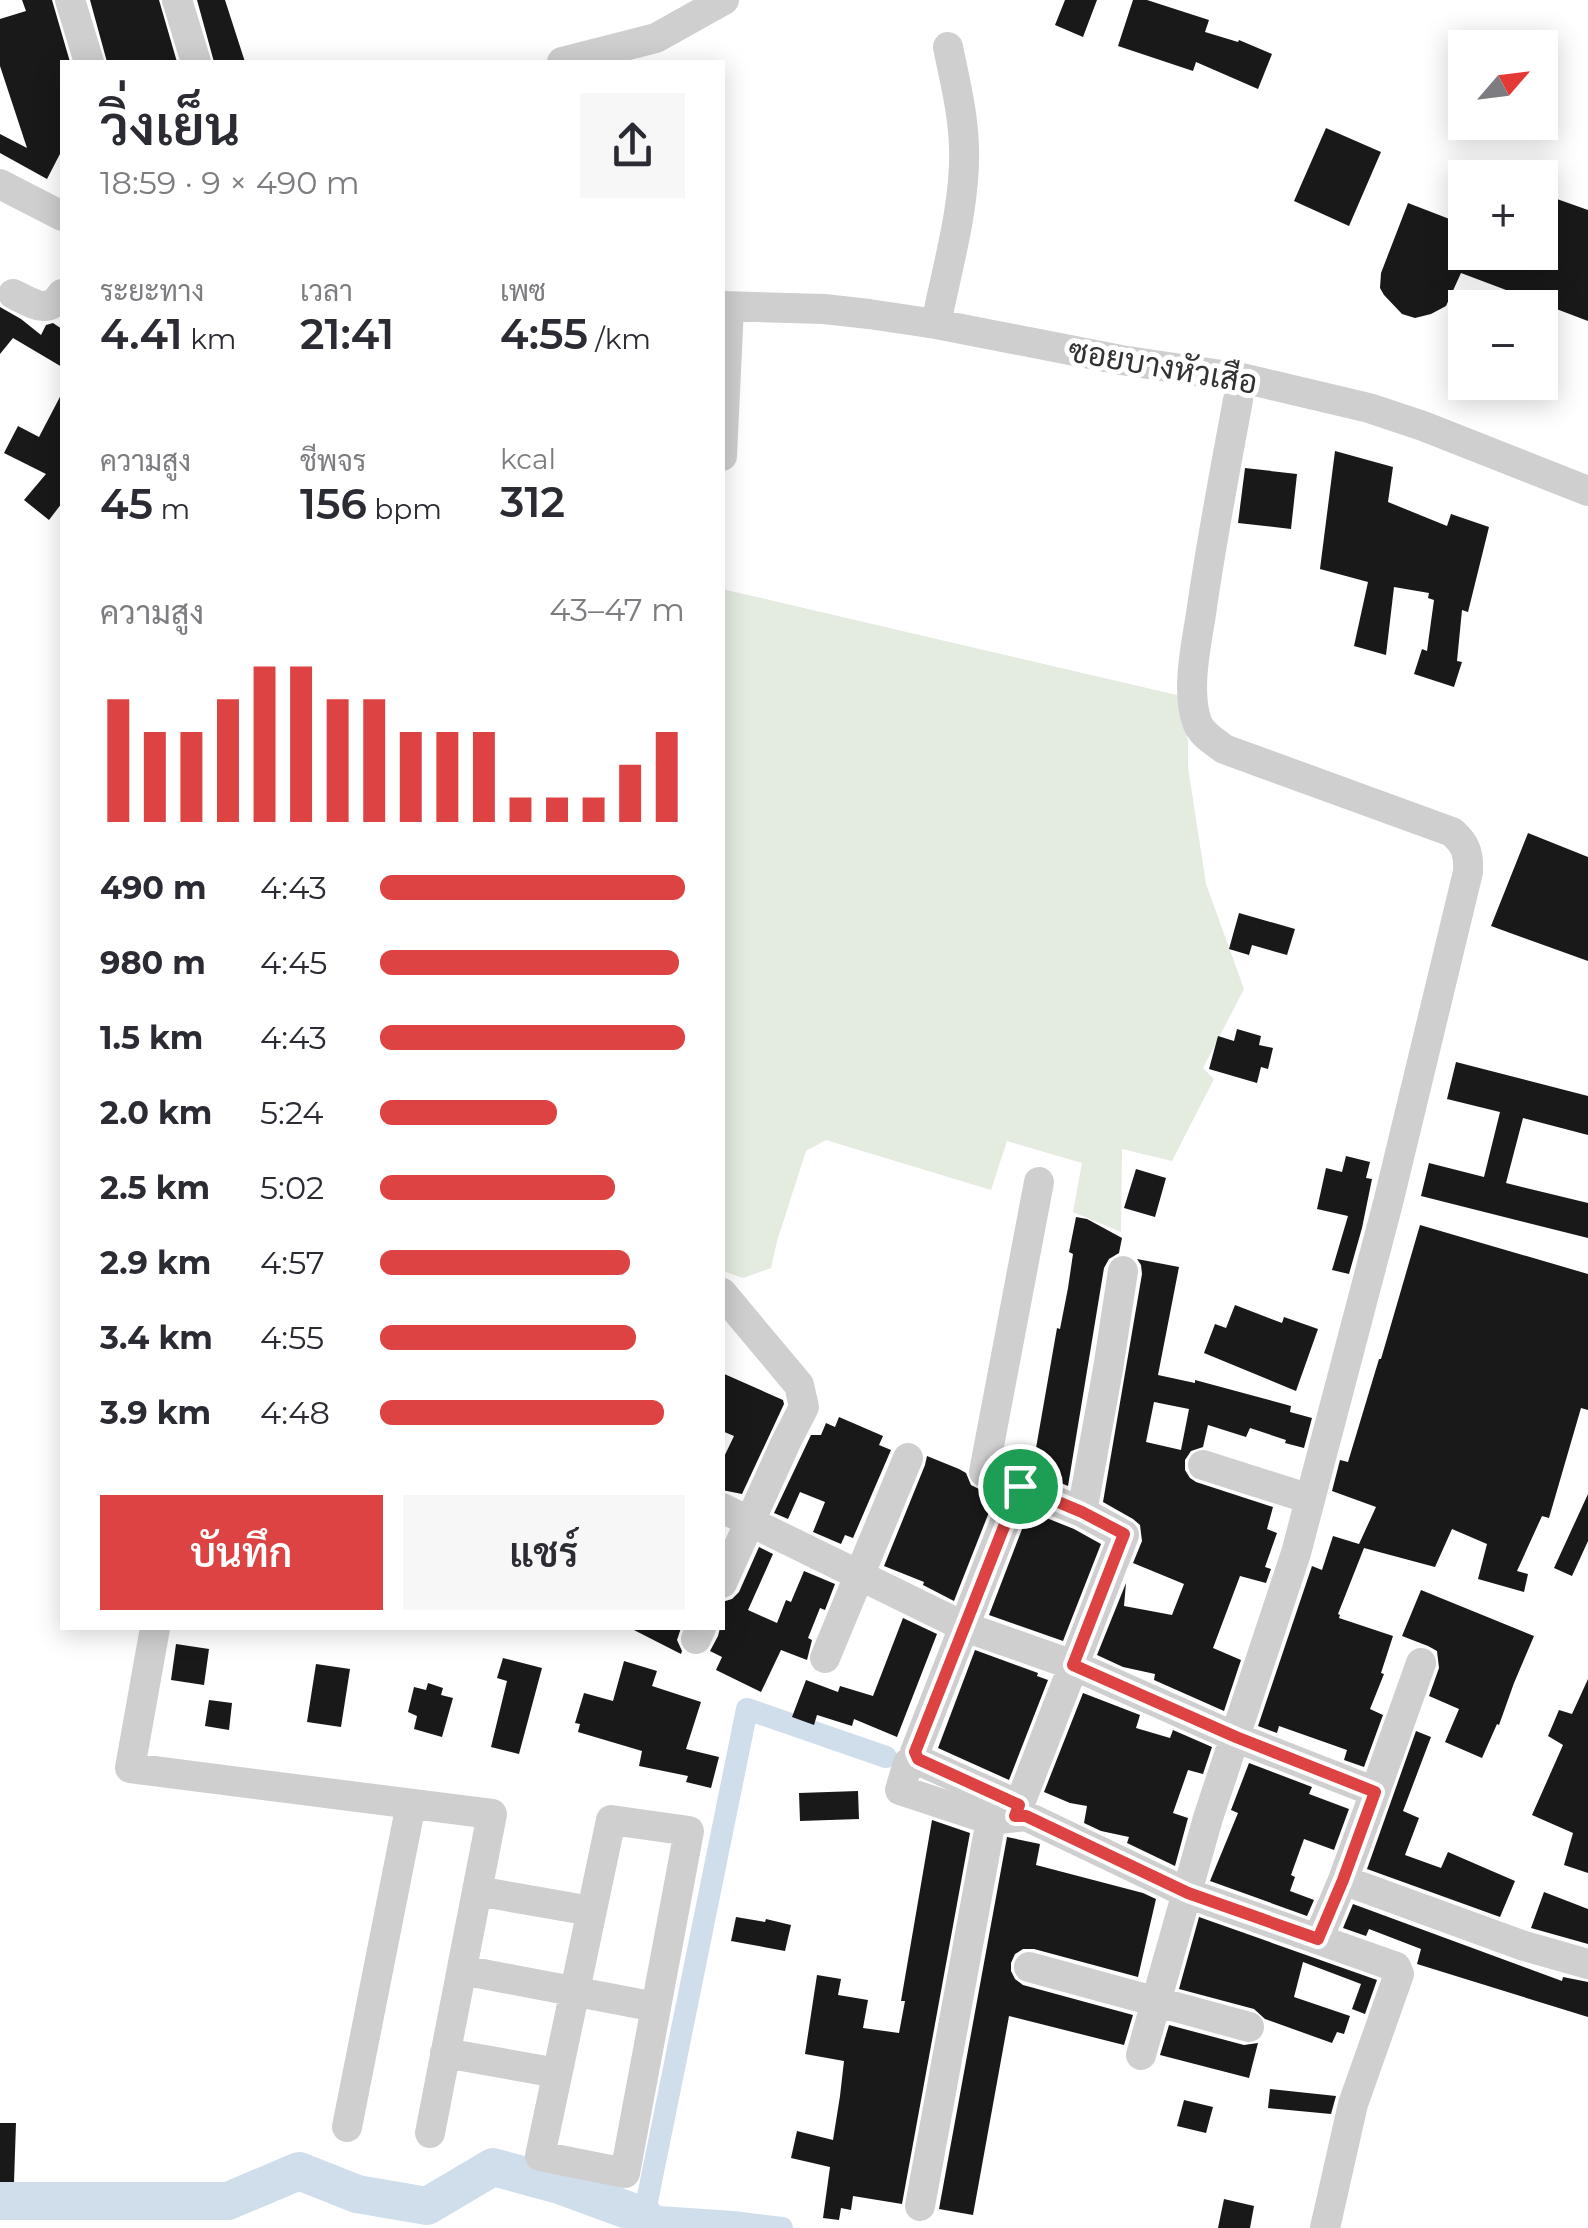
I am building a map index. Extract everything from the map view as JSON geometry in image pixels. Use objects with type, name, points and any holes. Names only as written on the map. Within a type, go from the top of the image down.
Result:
[{"type":"street","points":[[70,0],[88,60]]},
{"type":"street","points":[[176,0],[195,60]]},
{"type":"street","points":[[570,60],[656,38],[721,1]]},
{"type":"street","points":[[936,324],[963,180],[960,107],[948,47]]},
{"type":"street","points":[[0,184],[56,207]]},
{"type":"street","points":[[13,294],[44,308],[53,306],[60,297]]},
{"type":"street","points":[[725,344],[726,306]]},
{"type":"street","name":"ซอยบางหัวเสือ","points":[[726,306],[824,309],[936,324],[1121,360],[1241,389],[1369,408],[1588,491]]},
{"type":"street","points":[[1141,2054],[1208,1818],[1296,1552],[1388,1203],[1469,856],[1452,832],[1224,749],[1198,726],[1193,707],[1196,650],[1212,536],[1241,389]]},
{"type":"street","points":[[920,2206],[1008,1814],[1073,1665],[1124,1534],[1082,1512],[984,1472],[1039,1182]]},
{"type":"street","points":[[1082,1512],[1123,1271]]},
{"type":"street","points":[[725,1297],[799,1384],[804,1407],[725,1577]]},
{"type":"street","points":[[825,1658],[908,1458]]},
{"type":"street","points":[[1203,1464],[1310,1499]]},
{"type":"street","points":[[1008,1814],[922,1762],[915,1752],[1020,1486]]},
{"type":"street","points":[[725,1509],[965,1628],[1073,1665],[1236,1737],[1375,1792]]},
{"type":"street","points":[[155,1630],[130,1768],[492,1814],[430,2132]]},
{"type":"street","points":[[1318,1939],[1421,1663]]},
{"type":"street","points":[[908,1763],[900,1790],[1026,1816],[1188,1893],[1396,1967],[1399,1974],[1354,2104],[1325,2228]]},
{"type":"street","points":[[347,2127],[411,1804]]},
{"type":"street","points":[[611,1820],[689,1831],[625,2173],[540,2156],[591,1911],[611,1820]]},
{"type":"street","points":[[1343,1880],[1588,1964]]},
{"type":"street","points":[[477,1891],[591,1911]]},
{"type":"street","points":[[1029,1967],[1249,2027]]},
{"type":"street","points":[[462,1970],[656,2006]]},
{"type":"street","points":[[445,2053],[557,2073]]},
{"type":"shaded area","points":[[725,590],[1177,695],[1188,740],[1188,767],[1206,884],[1244,989],[1203,1068],[1214,1079],[1172,1161],[1122,1149],[1121,1232],[1073,1212],[1082,1163],[1007,1141],[991,1190],[826,1140],[806,1151],[771,1268],[743,1278],[725,1272]]},
{"type":"building","points":[[22,0],[52,0],[69,60],[60,60],[60,154],[47,179],[0,153],[0,134],[27,148],[0,66],[0,19],[26,11]]},
{"type":"building","points":[[90,0],[159,0],[176,60],[106,60]]},
{"type":"building","points":[[197,0],[225,0],[244,60],[213,60]]},
{"type":"building","points":[[1065,0],[1097,0],[1083,37],[1055,25]]},
{"type":"building","points":[[1133,0],[1147,0],[1209,20],[1205,32],[1239,40],[1272,54],[1258,89],[1196,62],[1193,71],[1118,46]]},
{"type":"building","points":[[1326,128],[1381,152],[1349,226],[1294,201]]},
{"type":"building","points":[[1558,199],[1588,210],[1588,321],[1558,310],[1558,290],[1506,290],[1461,273],[1453,290],[1448,290],[1446,306],[1415,318],[1402,314],[1380,288],[1381,273],[1408,203],[1448,218],[1448,270],[1558,270]]},
{"type":"building","points":[[0,307],[41,335],[46,325],[53,323],[60,328],[60,366],[13,338],[0,354]]},
{"type":"building","points":[[60,397],[60,506],[49,520],[24,500],[46,474],[4,453],[18,426],[39,437]]},
{"type":"building","points":[[1335,451],[1393,467],[1388,502],[1447,526],[1451,514],[1489,527],[1468,612],[1462,610],[1457,661],[1462,662],[1454,687],[1414,674],[1422,649],[1427,651],[1434,600],[1428,598],[1429,593],[1394,587],[1386,655],[1354,646],[1368,582],[1320,569]]},
{"type":"building","points":[[1245,468],[1297,474],[1291,529],[1238,523]]},
{"type":"building","points":[[1528,833],[1588,857],[1588,961],[1491,926]]},
{"type":"building","points":[[1239,913],[1295,929],[1287,955],[1252,945],[1249,955],[1229,949]]},
{"type":"building","points":[[1237,1029],[1261,1036],[1259,1045],[1273,1048],[1268,1069],[1261,1067],[1257,1083],[1209,1069],[1218,1036],[1234,1041]]},
{"type":"building","points":[[1456,1062],[1588,1096],[1588,1135],[1523,1118],[1506,1183],[1588,1203],[1588,1238],[1421,1196],[1429,1163],[1484,1177],[1500,1112],[1447,1099]]},
{"type":"building","points":[[1346,1156],[1370,1162],[1366,1178],[1372,1179],[1349,1274],[1332,1270],[1348,1216],[1317,1209],[1326,1168],[1342,1172]]},
{"type":"building","points":[[1136,1169],[1166,1178],[1155,1217],[1124,1208]]},
{"type":"building","points":[[1076,1217],[1122,1238],[1119,1253],[1104,1268],[1068,1486],[1032,1471],[1057,1328],[1060,1329],[1068,1288],[1073,1254],[1069,1252]]},
{"type":"building","points":[[1420,1225],[1588,1274],[1588,1410],[1581,1408],[1549,1518],[1542,1516],[1517,1571],[1528,1574],[1524,1592],[1478,1579],[1487,1544],[1452,1529],[1435,1567],[1364,1548],[1339,1618],[1393,1636],[1370,1709],[1383,1715],[1364,1767],[1344,1760],[1347,1750],[1279,1726],[1277,1733],[1258,1726],[1312,1566],[1322,1570],[1333,1536],[1359,1544],[1376,1507],[1332,1491],[1340,1460],[1348,1462]]},
{"type":"building","points":[[1137,1259],[1179,1267],[1158,1375],[1195,1380],[1291,1406],[1290,1412],[1312,1418],[1304,1448],[1250,1428],[1246,1437],[1208,1425],[1203,1447],[1191,1451],[1185,1460],[1185,1470],[1196,1482],[1273,1507],[1267,1529],[1277,1533],[1265,1567],[1271,1569],[1266,1583],[1240,1576],[1213,1648],[1241,1660],[1224,1711],[1154,1680],[1155,1674],[1123,1667],[1097,1655],[1126,1583],[1124,1606],[1172,1615],[1184,1584],[1133,1563],[1142,1541],[1140,1525],[1103,1502],[1141,1265]],"holes":[[[1154,1402],[1189,1409],[1181,1450],[1146,1442]]]},
{"type":"building","points":[[1235,1305],[1282,1323],[1284,1317],[1318,1329],[1296,1391],[1204,1353],[1215,1324],[1226,1328]]},
{"type":"building","points":[[725,1374],[783,1400],[784,1404],[742,1494],[725,1491],[725,1455],[734,1436],[725,1432]]},
{"type":"building","points":[[839,1417],[883,1436],[879,1445],[891,1450],[853,1538],[845,1535],[841,1544],[813,1532],[825,1502],[800,1492],[788,1519],[774,1513],[811,1435],[821,1435],[826,1423],[835,1427]]},
{"type":"building","points":[[927,1456],[966,1473],[971,1485],[995,1497],[954,1601],[923,1585],[924,1582],[884,1566]]},
{"type":"building","points":[[1588,1494],[1588,1541],[1572,1576],[1554,1568]]},
{"type":"building","points":[[1029,1511],[1101,1544],[1063,1641],[989,1615]]},
{"type":"building","points":[[759,1547],[773,1554],[748,1610],[777,1623],[804,1571],[835,1584],[808,1638],[812,1640],[807,1660],[781,1650],[761,1692],[716,1670],[722,1657],[710,1651],[720,1630],[725,1630],[725,1601],[739,1592]]},
{"type":"building","points":[[1421,1590],[1534,1636],[1482,1758],[1445,1742],[1459,1709],[1429,1696],[1439,1668],[1437,1651],[1402,1636]]},
{"type":"building","points":[[903,1618],[937,1634],[897,1737],[854,1719],[852,1726],[817,1715],[814,1725],[792,1717],[806,1680],[838,1692],[840,1686],[873,1696]]},
{"type":"building","points":[[634,1630],[680,1630],[677,1640],[681,1654]]},
{"type":"building","points":[[176,1644],[209,1649],[204,1685],[171,1680]]},
{"type":"building","points":[[975,1650],[1048,1680],[1009,1780],[938,1748]]},
{"type":"building","points":[[503,1658],[542,1668],[519,1754],[491,1747],[507,1681],[497,1678]]},
{"type":"building","points":[[624,1661],[657,1671],[652,1686],[701,1702],[686,1749],[719,1757],[711,1788],[686,1782],[688,1776],[639,1766],[642,1751],[578,1732],[580,1724],[575,1723],[584,1693],[613,1701]]},
{"type":"building","points":[[316,1664],[350,1669],[341,1727],[307,1722]]},
{"type":"building","points":[[1588,1679],[1588,1873],[1564,1865],[1573,1833],[1532,1815],[1563,1745],[1548,1736],[1559,1710],[1572,1714]]},
{"type":"building","points":[[428,1683],[443,1688],[441,1695],[453,1698],[442,1737],[414,1729],[417,1716],[408,1712],[414,1687],[426,1690]]},
{"type":"building","points":[[1083,1693],[1140,1715],[1136,1728],[1170,1738],[1173,1730],[1212,1747],[1203,1774],[1188,1770],[1173,1813],[1188,1818],[1175,1866],[1127,1843],[1129,1837],[1084,1823],[1087,1806],[1044,1792]]},
{"type":"building","points":[[209,1700],[232,1703],[229,1730],[205,1726]]},
{"type":"building","points":[[1416,1731],[1431,1737],[1403,1811],[1419,1818],[1405,1855],[1441,1868],[1448,1852],[1515,1881],[1500,1917],[1367,1869]]},
{"type":"building","points":[[1249,1763],[1312,1787],[1309,1794],[1349,1809],[1334,1850],[1304,1839],[1291,1875],[1295,1877],[1290,1891],[1314,1900],[1307,1916],[1210,1881],[1238,1813],[1231,1810]]},
{"type":"building","points":[[858,1791],[859,1819],[800,1821],[799,1793]]},
{"type":"building","points":[[932,1820],[970,1833],[902,2204],[853,2196],[851,2210],[841,2208],[839,2220],[823,2218],[830,2167],[791,2158],[797,2131],[833,2140],[840,2096],[844,2061],[805,2054],[817,1975],[841,1979],[838,1995],[868,2000],[863,2028],[899,2033]]},
{"type":"building","points":[[1007,1837],[1040,1844],[1036,1865],[1156,1899],[1138,1977],[1034,1949],[1015,1954],[1011,1971],[1023,1985],[1133,2015],[1124,2045],[1009,2016],[973,2215],[939,2209]]},
{"type":"building","points":[[1544,1892],[1588,1909],[1588,1944],[1531,1928]]},
{"type":"building","points":[[1353,1904],[1562,1981],[1563,1977],[1588,1982],[1588,2017],[1417,1964],[1421,1949],[1369,1929],[1366,1936],[1343,1928]]},
{"type":"building","points":[[736,1917],[791,1925],[785,1951],[731,1941]]},
{"type":"building","points":[[1199,1917],[1377,1980],[1365,2014],[1352,2009],[1361,1984],[1303,1962],[1294,1997],[1350,2016],[1344,2034],[1337,2032],[1332,2043],[1265,2019],[1254,2009],[1179,1989]]},
{"type":"building","points":[[1169,2025],[1244,2045],[1258,2043],[1249,2078],[1160,2055]]},
{"type":"building","points":[[1270,2089],[1336,2096],[1331,2114],[1268,2108]]},
{"type":"building","points":[[1184,2100],[1213,2107],[1206,2133],[1177,2126]]},
{"type":"building","points":[[0,2123],[16,2123],[14,2182],[0,2182]]},
{"type":"building","points":[[1224,2199],[1254,2206],[1250,2228],[1218,2228]]},
{"type":"waterway","points":[[782,2228],[644,2216],[747,1709],[886,1757]]},
{"type":"waterway","points":[[0,2201],[228,2201],[299,2171],[357,2194],[427,2206],[493,2167],[559,2185],[644,2216]]},
{"type":"route","points":[[1020,1486],[1124,1534],[1073,1665],[1236,1737],[1375,1792],[1318,1939],[1188,1893],[1026,1816],[1015,1816],[1019,1805],[918,1759],[915,1752],[1020,1486]]}]
